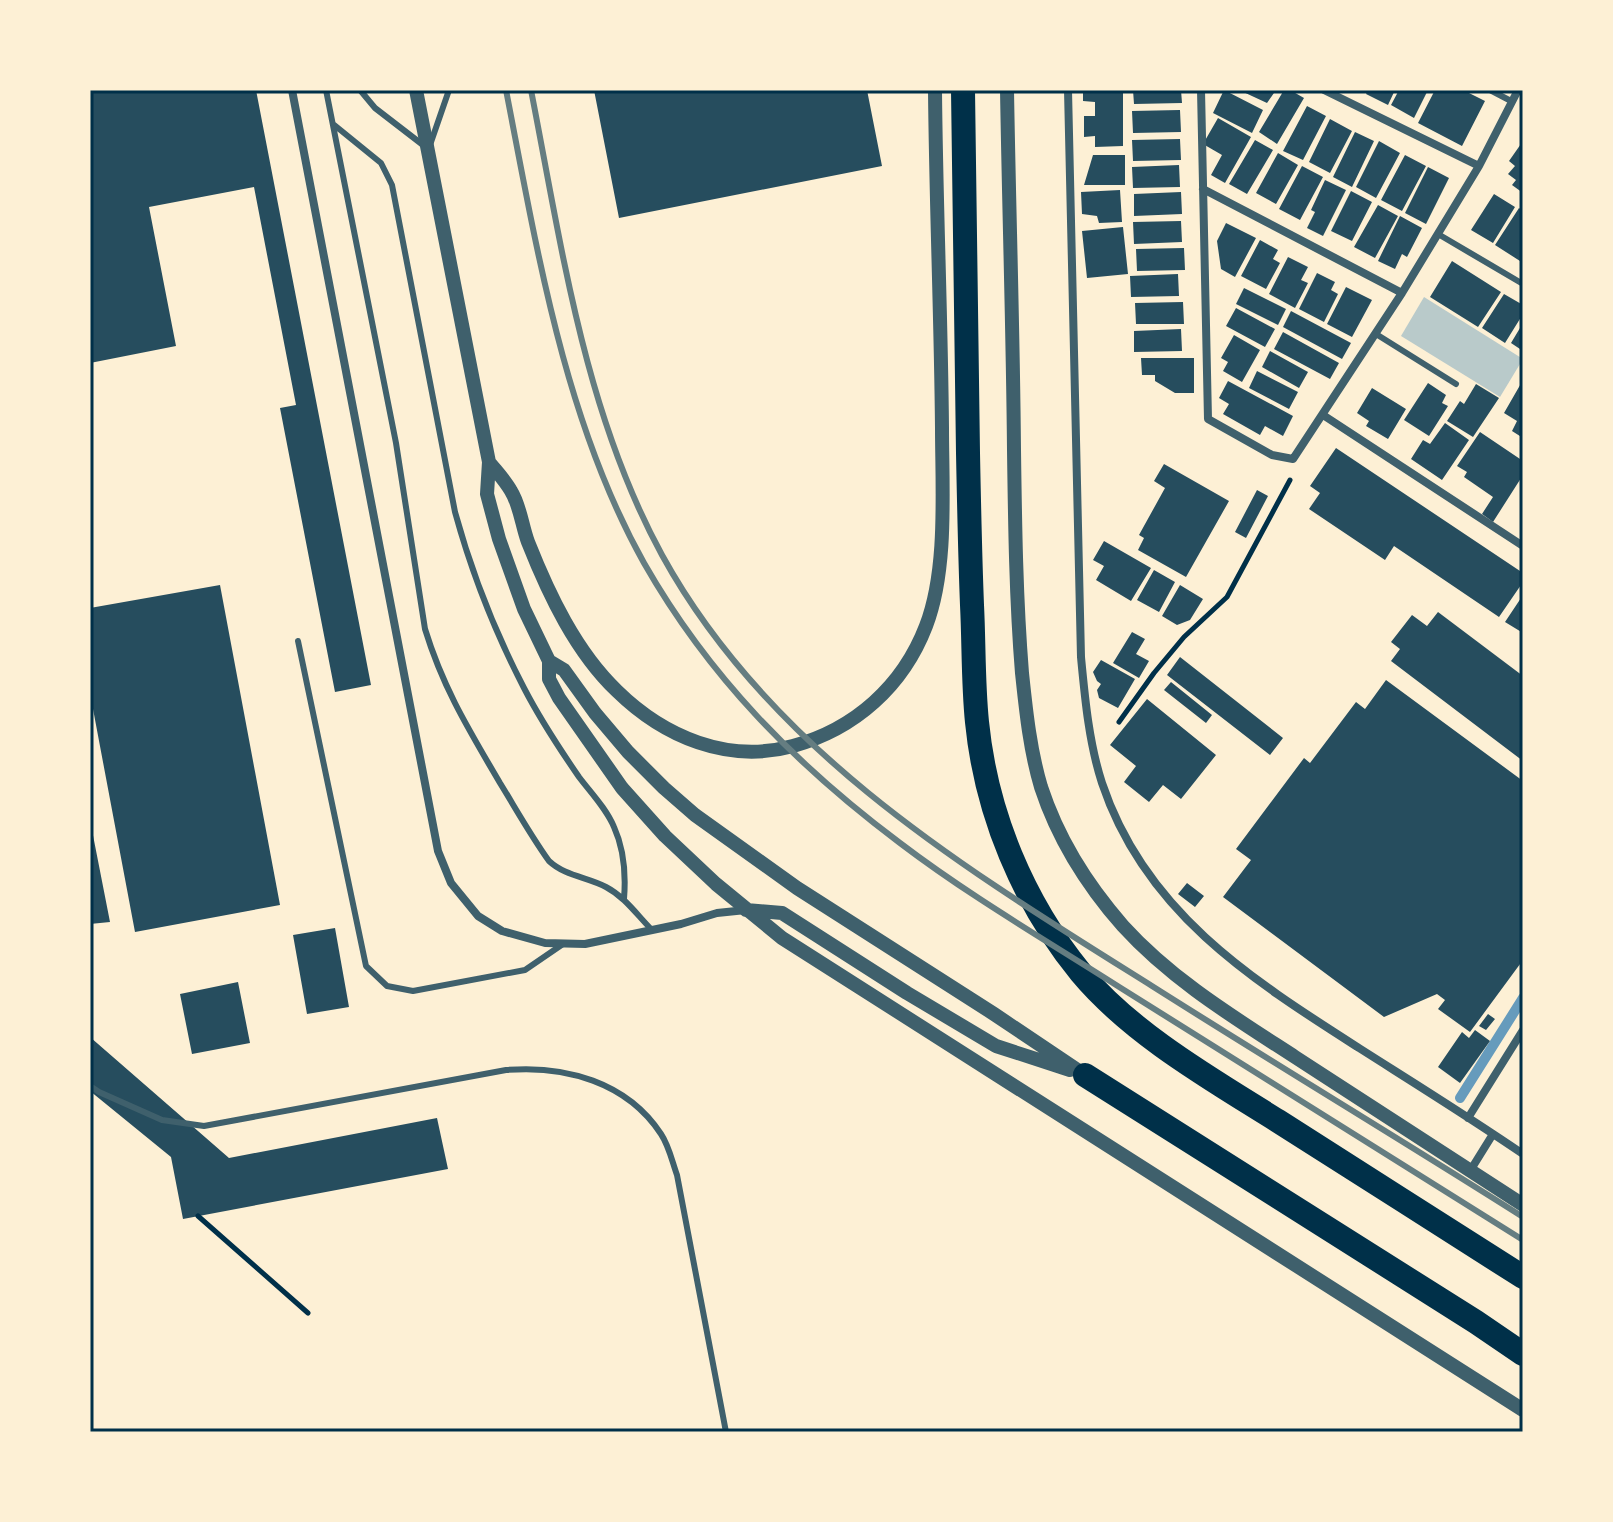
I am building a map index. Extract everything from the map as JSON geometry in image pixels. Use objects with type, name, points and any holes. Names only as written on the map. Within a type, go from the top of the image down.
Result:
[{"type":"highway","points":[[963,90],[969,553],[977,722],[988,782],[1004,839],[1034,905],[1082,974],[1121,1013],[1196,1068],[1523,1277]]},
{"type":"highway","points":[[1085,1075],[1523,1354]]},
{"type":"street","points":[[292,90],[438,851],[451,883],[478,916],[502,931],[528,939],[563,944],[585,944],[681,924],[717,913],[746,910],[782,913],[996,1046],[1085,1075]]},
{"type":"street","points":[[416,90],[489,462],[487,494],[499,539],[524,609],[549,661],[549,679],[622,788],[665,836],[746,910],[782,938],[1523,1410]]},
{"type":"street","points":[[489,462],[512,492],[527,540],[574,636],[616,690],[661,726],[709,746],[742,751],[779,750],[831,733],[877,702],[916,650],[933,607],[939,566],[942,453],[935,90]]},
{"type":"street","points":[[1007,90],[1018,626],[1024,703],[1036,765],[1049,808],[1069,852],[1101,900],[1126,929],[1182,979],[1257,1032],[1523,1205]]},
{"type":"street","points":[[1068,90],[1081,657],[1088,720],[1102,782],[1119,825],[1156,884],[1224,956],[1283,999],[1523,1154]]},
{"type":"street","points":[[1201,90],[1208,419],[1272,455],[1293,459],[1438,234],[1479,166],[1518,90]]},
{"type":"street","points":[[1324,90],[1479,166]]},
{"type":"street","points":[[1203,189],[1402,293]]},
{"type":"street","points":[[1323,415],[1523,546]]},
{"type":"street","points":[[549,661],[564,670],[628,752],[695,815],[775,873],[1085,1075]]},
{"type":"street","points":[[1468,1118],[1523,1030]]},
{"type":"street","points":[[1470,1171],[1493,1134]]},
{"type":"lane","points":[[326,90],[396,443],[425,629],[433,657],[460,715],[549,861],[557,868],[595,882],[624,899],[652,930]]},
{"type":"lane","points":[[360,90],[375,108],[428,149],[449,90]]},
{"type":"lane","points":[[1490,90],[1511,101]]},
{"type":"lane","points":[[332,123],[381,163],[392,185],[455,512],[465,548],[488,613],[524,689],[556,743],[615,827],[624,866],[624,899]]},
{"type":"lane","points":[[1438,234],[1523,284]]},
{"type":"lane","points":[[1376,334],[1456,384]]},
{"type":"lane","points":[[298,641],[366,966],[387,986],[413,991],[525,970],[563,944]]},
{"type":"lane","points":[[90,1086],[162,1120],[204,1126],[506,1070],[553,1070],[604,1084],[643,1113],[661,1134],[668,1148],[677,1175],[726,1432]]},
{"type":"path","points":[[1119,722],[1184,637],[1227,597],[1290,480],[1293,459]]},
{"type":"path","points":[[198,1216],[308,1313]]},
{"type":"shaded area","points":[[1424,297],[1523,359],[1500,397],[1401,336]]},
{"type":"building","points":[[90,90],[256,90],[371,685],[335,692],[280,408],[296,405],[254,187],[149,207],[176,346],[90,363]]},
{"type":"building","points":[[594,90],[867,90],[882,166],[619,218]]},
{"type":"building","points":[[1083,90],[1123,90],[1123,146],[1095,147],[1095,136],[1084,137],[1084,116],[1095,116],[1095,102],[1083,101]]},
{"type":"building","points":[[1133,90],[1181,90],[1182,103],[1134,104]]},
{"type":"building","points":[[1224,90],[1263,110],[1252,133],[1213,113]]},
{"type":"building","points":[[1239,90],[1276,90],[1267,103]]},
{"type":"building","points":[[1284,90],[1304,98],[1277,144],[1259,132]]},
{"type":"building","points":[[1368,90],[1395,90],[1388,105],[1366,94]]},
{"type":"building","points":[[1399,90],[1428,90],[1414,118],[1391,105]]},
{"type":"building","points":[[1435,90],[1463,90],[1485,101],[1462,146],[1418,123]]},
{"type":"building","points":[[1307,106],[1326,116],[1303,160],[1283,151]]},
{"type":"building","points":[[1180,110],[1181,132],[1133,133],[1132,111]]},
{"type":"building","points":[[1218,118],[1251,137],[1225,183],[1211,175],[1222,155],[1203,144]]},
{"type":"building","points":[[1330,119],[1352,131],[1330,173],[1309,162]]},
{"type":"building","points":[[1355,132],[1374,141],[1352,187],[1333,177]]},
{"type":"building","points":[[1180,139],[1181,160],[1133,161],[1132,140]]},
{"type":"building","points":[[1255,140],[1273,150],[1247,194],[1229,184]]},
{"type":"building","points":[[1379,141],[1400,153],[1376,198],[1356,187]]},
{"type":"building","points":[[1523,141],[1523,193],[1512,185],[1516,180],[1508,174],[1515,166],[1509,161]]},
{"type":"building","points":[[1278,153],[1298,165],[1276,204],[1256,193]]},
{"type":"building","points":[[1093,155],[1125,155],[1125,185],[1084,185]]},
{"type":"building","points":[[1405,155],[1426,166],[1402,211],[1381,200]]},
{"type":"building","points":[[1179,165],[1180,187],[1133,188],[1132,167]]},
{"type":"building","points":[[1302,166],[1323,177],[1300,220],[1279,209]]},
{"type":"building","points":[[1428,167],[1449,178],[1426,224],[1405,213]]},
{"type":"building","points":[[1325,180],[1346,190],[1323,236],[1307,228],[1315,212],[1311,210]]},
{"type":"building","points":[[1120,190],[1122,222],[1099,223],[1097,216],[1082,214],[1081,192]]},
{"type":"building","points":[[1351,191],[1372,202],[1352,241],[1331,231]]},
{"type":"building","points":[[1181,192],[1182,214],[1134,216],[1134,194]]},
{"type":"building","points":[[1494,194],[1515,207],[1493,243],[1471,230]]},
{"type":"building","points":[[1378,205],[1398,216],[1375,258],[1354,247]]},
{"type":"building","points":[[1519,208],[1523,211],[1523,257],[1520,261],[1495,245]]},
{"type":"building","points":[[1400,216],[1422,228],[1407,257],[1402,254],[1395,269],[1378,261]]},
{"type":"building","points":[[1181,221],[1182,242],[1134,244],[1133,222]]},
{"type":"building","points":[[1226,223],[1256,238],[1235,277],[1221,269],[1217,241]]},
{"type":"building","points":[[1123,227],[1128,274],[1087,278],[1082,231]]},
{"type":"building","points":[[1260,240],[1278,250],[1273,259],[1280,263],[1266,289],[1241,276]]},
{"type":"building","points":[[1184,248],[1185,270],[1137,271],[1136,249]]},
{"type":"building","points":[[1288,257],[1308,267],[1301,280],[1308,283],[1295,308],[1269,294]]},
{"type":"building","points":[[1452,261],[1501,292],[1478,327],[1430,297]]},
{"type":"building","points":[[1317,273],[1335,282],[1331,290],[1338,294],[1324,322],[1299,309]]},
{"type":"building","points":[[1178,274],[1179,296],[1131,297],[1130,276]]},
{"type":"building","points":[[1346,287],[1372,300],[1352,337],[1327,324]]},
{"type":"building","points":[[1244,288],[1286,309],[1278,325],[1236,304]]},
{"type":"building","points":[[1504,294],[1523,305],[1523,314],[1505,343],[1482,328]]},
{"type":"building","points":[[1183,302],[1184,324],[1136,324],[1135,303]]},
{"type":"building","points":[[1236,308],[1275,329],[1265,347],[1226,326]]},
{"type":"building","points":[[1291,311],[1351,343],[1342,359],[1283,327]]},
{"type":"building","points":[[1523,323],[1523,351],[1511,343]]},
{"type":"building","points":[[1181,329],[1182,351],[1134,352],[1134,331]]},
{"type":"building","points":[[1283,332],[1339,363],[1330,379],[1274,349]]},
{"type":"building","points":[[1234,335],[1260,350],[1242,382],[1223,371],[1228,362],[1221,358]]},
{"type":"building","points":[[1270,351],[1308,372],[1299,388],[1262,367]]},
{"type":"building","points":[[1141,358],[1194,358],[1194,393],[1175,393],[1155,381],[1155,375],[1142,375]]},
{"type":"building","points":[[1257,371],[1298,392],[1289,409],[1249,388]]},
{"type":"building","points":[[1523,380],[1523,438],[1512,431],[1517,421],[1504,413]]},
{"type":"building","points":[[1228,381],[1293,416],[1283,436],[1265,426],[1260,435],[1223,414],[1229,404],[1219,398]]},
{"type":"building","points":[[1428,383],[1446,395],[1442,403],[1448,406],[1429,436],[1404,420]]},
{"type":"building","points":[[1476,384],[1499,398],[1473,437],[1447,421],[1460,401],[1464,404]]},
{"type":"building","points":[[1372,388],[1406,409],[1388,439],[1366,426],[1369,421],[1357,413]]},
{"type":"building","points":[[1445,423],[1469,440],[1442,480],[1411,459],[1423,440],[1430,444]]},
{"type":"building","points":[[1480,432],[1523,461],[1523,475],[1493,522],[1482,514],[1493,497],[1464,477],[1467,472],[1457,466]]},
{"type":"building","points":[[1336,448],[1523,573],[1523,582],[1499,617],[1394,546],[1385,560],[1309,509],[1320,493],[1310,486]]},
{"type":"building","points":[[1164,464],[1229,501],[1186,577],[1138,550],[1144,538],[1139,535],[1165,488],[1154,481]]},
{"type":"building","points":[[1257,490],[1268,496],[1246,538],[1235,532]]},
{"type":"building","points":[[1104,541],[1151,568],[1131,601],[1096,580],[1104,566],[1093,560]]},
{"type":"building","points":[[1154,570],[1175,582],[1159,612],[1137,600]]},
{"type":"building","points":[[220,585],[280,905],[135,932],[90,693],[90,608]]},
{"type":"building","points":[[1180,585],[1203,599],[1190,620],[1177,625],[1162,616]]},
{"type":"building","points":[[1523,595],[1523,633],[1505,622]]},
{"type":"building","points":[[1438,612],[1523,676],[1523,761],[1391,661],[1400,649],[1391,642],[1412,615],[1427,626]]},
{"type":"building","points":[[1132,632],[1145,639],[1136,654],[1149,661],[1139,678],[1113,663]]},
{"type":"building","points":[[1180,657],[1283,738],[1270,755],[1167,675]]},
{"type":"building","points":[[1101,660],[1135,679],[1118,708],[1099,698],[1097,690],[1101,684],[1093,672]]},
{"type":"building","points":[[1386,680],[1523,781],[1523,960],[1470,1032],[1438,1009],[1445,1000],[1437,994],[1384,1017],[1223,897],[1251,860],[1236,849],[1304,758],[1310,763],[1356,702],[1365,709]]},
{"type":"building","points":[[1171,682],[1212,715],[1206,723],[1164,690]]},
{"type":"building","points":[[1147,699],[1216,755],[1181,799],[1163,785],[1149,802],[1124,782],[1136,766],[1110,745]]},
{"type":"building","points":[[91,825],[110,922],[90,924]]},
{"type":"building","points":[[1187,883],[1204,896],[1195,907],[1178,894]]},
{"type":"building","points":[[335,928],[349,1007],[307,1014],[293,935]]},
{"type":"building","points":[[238,982],[250,1043],[192,1054],[180,994]]},
{"type":"building","points":[[1488,1014],[1495,1019],[1486,1030],[1479,1026]]},
{"type":"building","points":[[1475,1030],[1490,1041],[1460,1083],[1438,1067],[1462,1032],[1469,1038]]},
{"type":"building","points":[[90,1037],[229,1158],[437,1118],[448,1169],[183,1219],[171,1157],[90,1091]]},
{"type":"waterway","points":[[1460,1098],[1523,998]]},
{"type":"railway","points":[[506,90],[542,272],[573,392],[593,451],[616,508],[644,563],[669,605],[726,681],[790,750],[825,782],[954,882],[1523,1240]]},
{"type":"railway","points":[[531,90],[579,328],[613,444],[635,500],[662,555],[706,625],[758,689],[816,747],[878,801],[944,851],[1082,942],[1523,1217]]}]
